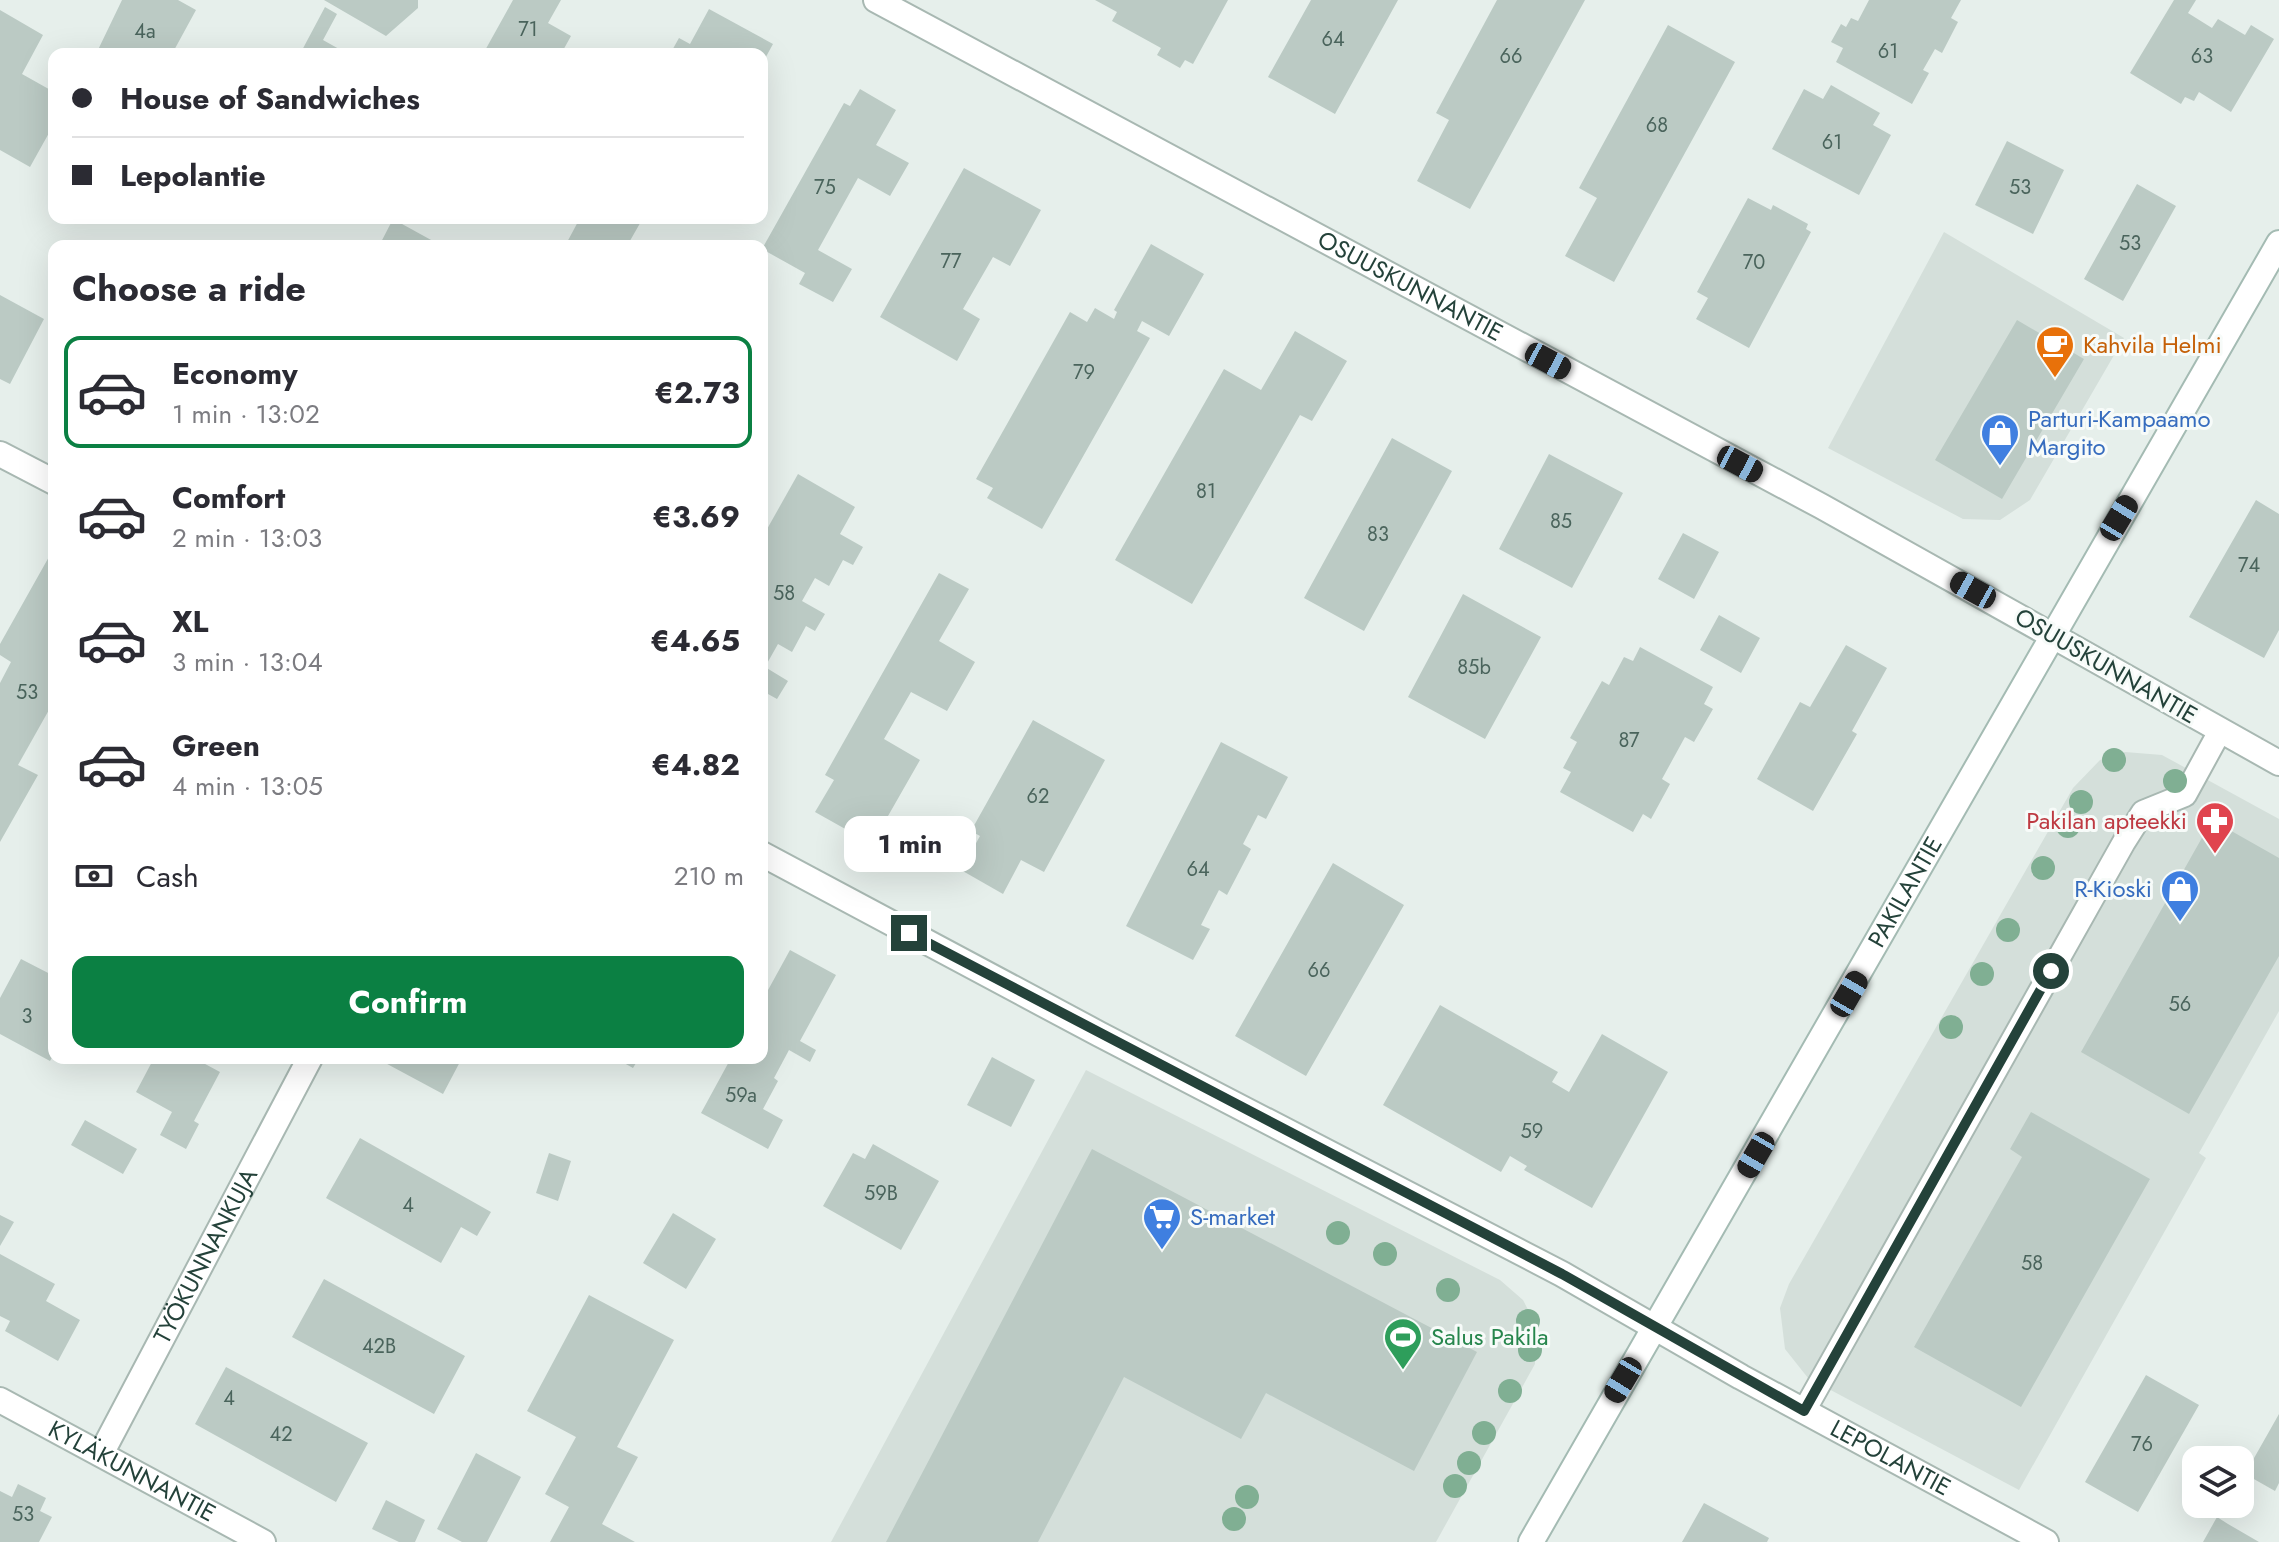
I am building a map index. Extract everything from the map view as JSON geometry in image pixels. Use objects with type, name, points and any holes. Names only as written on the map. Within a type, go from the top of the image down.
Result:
[{"type":"street","name":"OSUUSKUNNANTIE","points":[[876,0],[1821,506],[2279,763]]},
{"type":"street","name":"PAKILANTIE","points":[[1531,1542],[2279,243]]},
{"type":"street","points":[[0,454],[48,479]]},
{"type":"street","name":"LEPOLANTIE","points":[[768,857],[1099,1034],[1562,1274],[1804,1411],[2046,1542]]},
{"type":"street","name":"TYÖKUNNANKUJA","points":[[101,1454],[307,1064]]},
{"type":"street","name":"KYLÄKUNNANTIE","points":[[0,1400],[263,1542]]},
{"type":"lane","points":[[1804,1411],[2124,842],[2143,812],[2185,795],[2220,731]]},
{"type":"shaded area","points":[[1944,232],[2124,338],[2030,500],[2000,520],[1963,519],[1828,448]]},
{"type":"shaded area","points":[[2125,752],[2162,755],[2279,819],[2279,1011],[2199,1153],[2206,1158],[2019,1490],[1808,1378],[1785,1349],[1780,1308],[1789,1284],[2073,788],[2100,760]]},
{"type":"shaded area","points":[[1086,1070],[1500,1280],[1523,1300],[1535,1323],[1535,1364],[1436,1542],[831,1542]]},
{"type":"building","points":[[122,0],[178,0],[196,10],[175,48],[99,48]]},
{"type":"building","points":[[324,0],[418,0],[418,8],[386,36]]},
{"type":"building","points":[[513,0],[561,0],[548,23],[571,36],[564,48],[486,48]]},
{"type":"building","points":[[1095,0],[1228,0],[1193,64],[1185,60],[1180,68],[1157,55],[1161,48],[1112,21],[1117,12]]},
{"type":"building","points":[[1311,0],[1398,0],[1335,114],[1268,77]]},
{"type":"building","points":[[1497,0],[1585,0],[1470,209],[1417,181],[1449,120],[1436,113]]},
{"type":"building","points":[[1869,0],[1961,0],[1951,18],[1958,22],[1942,53],[1935,49],[1923,70],[1929,73],[1912,104],[1836,62],[1843,48],[1831,42],[1841,24],[1846,27],[1851,18],[1858,21]]},
{"type":"building","points":[[2174,0],[2196,0],[2188,13],[2212,28],[2218,19],[2245,35],[2251,25],[2274,39],[2231,112],[2199,92],[2194,101],[2185,97],[2181,104],[2130,73]]},
{"type":"building","points":[[325,7],[337,14],[323,40],[337,48],[303,48]]},
{"type":"building","points":[[709,9],[773,44],[768,53],[768,48],[673,48],[679,38],[690,44]]},
{"type":"building","points":[[0,10],[43,35],[22,74],[48,89],[48,135],[30,167],[0,150]]},
{"type":"building","points":[[1668,25],[1735,62],[1614,282],[1565,256],[1597,198],[1579,188]]},
{"type":"building","points":[[1831,85],[1880,113],[1873,125],[1891,135],[1859,195],[1772,149],[1804,89],[1823,99]]},
{"type":"building","points":[[860,89],[896,110],[876,145],[909,163],[890,196],[858,178],[818,250],[852,269],[833,302],[799,284],[805,273],[768,252],[767,240],[844,103],[850,106]]},
{"type":"building","points":[[2007,141],[2064,170],[2033,234],[1975,205]]},
{"type":"building","points":[[964,168],[1041,210],[1010,266],[993,257],[963,309],[980,319],[957,361],[880,317]]},
{"type":"building","points":[[2137,184],[2176,206],[2123,301],[2084,279]]},
{"type":"building","points":[[1748,198],[1771,210],[1773,205],[1808,224],[1806,229],[1811,232],[1749,348],[1696,319],[1708,298],[1697,292]]},
{"type":"building","points":[[390,224],[402,224],[431,240],[382,240]]},
{"type":"building","points":[[577,224],[640,224],[630,240],[568,240]]},
{"type":"building","points":[[1151,244],[1204,274],[1169,336],[1142,321],[1137,331],[1150,338],[1042,529],[987,498],[993,488],[976,479],[1070,312],[1087,322],[1095,308],[1114,319],[1117,312],[1114,310]]},
{"type":"building","points":[[0,295],[44,319],[10,384],[0,379]]},
{"type":"building","points":[[2017,320],[2084,359],[2002,499],[1935,460]]},
{"type":"building","points":[[1295,331],[1347,361],[1312,421],[1300,415],[1192,604],[1115,560],[1224,369],[1261,390]]},
{"type":"building","points":[[1392,438],[1452,471],[1364,631],[1304,598]]},
{"type":"building","points":[[1549,454],[1623,493],[1572,588],[1499,549]]},
{"type":"building","points":[[798,474],[855,507],[840,534],[863,547],[853,565],[843,560],[829,586],[815,578],[802,601],[825,614],[815,631],[806,626],[792,652],[778,644],[768,662],[768,527]]},
{"type":"building","points":[[2256,500],[2279,514],[2279,630],[2264,658],[2189,617]]},
{"type":"building","points":[[1683,533],[1719,552],[1694,599],[1658,579]]},
{"type":"building","points":[[48,559],[48,712],[18,765],[38,775],[0,842],[0,683],[11,662],[0,655],[0,644]]},
{"type":"building","points":[[939,573],[969,589],[939,641],[975,662],[947,711],[911,692],[884,739],[920,760],[872,844],[815,812],[834,780],[825,775]]},
{"type":"building","points":[[1463,594],[1541,637],[1485,739],[1408,697]]},
{"type":"building","points":[[1719,615],[1760,638],[1741,673],[1700,650]]},
{"type":"building","points":[[1846,645],[1887,668],[1852,731],[1857,734],[1813,811],[1757,779],[1800,702],[1810,707]]},
{"type":"building","points":[[1640,647],[1713,687],[1704,704],[1713,709],[1694,742],[1685,737],[1662,779],[1670,784],[1651,819],[1643,814],[1633,832],[1560,792],[1571,772],[1563,768],[1577,742],[1570,738],[1602,681],[1609,685],[1624,657],[1633,661]]},
{"type":"building","points":[[768,669],[788,681],[777,699],[768,694]]},
{"type":"building","points":[[1033,720],[1105,760],[1044,872],[1021,860],[1003,894],[961,870],[980,836],[971,831]]},
{"type":"building","points":[[1221,742],[1288,777],[1266,819],[1258,815],[1243,844],[1251,849],[1227,895],[1219,890],[1201,925],[1210,929],[1193,960],[1126,926]]},
{"type":"building","points":[[2212,820],[2279,858],[2279,956],[2189,1114],[2081,1052]]},
{"type":"building","points":[[1333,863],[1404,905],[1306,1076],[1235,1036]]},
{"type":"building","points":[[790,950],[836,975],[800,1041],[816,1050],[810,1062],[789,1050],[774,1078],[778,1081],[763,1109],[783,1120],[768,1149],[701,1113],[728,1064],[768,1064],[768,990]]},
{"type":"building","points":[[21,959],[48,973],[48,1060],[0,1034],[0,998]]},
{"type":"building","points":[[1440,1005],[1558,1072],[1552,1082],[1569,1092],[1602,1034],[1668,1072],[1592,1208],[1524,1170],[1527,1166],[1510,1156],[1501,1172],[1383,1105]]},
{"type":"building","points":[[992,1057],[1035,1080],[1011,1127],[967,1105]]},
{"type":"building","points":[[151,1064],[205,1064],[220,1072],[194,1121],[199,1124],[186,1149],[160,1135],[172,1112],[136,1092]]},
{"type":"building","points":[[387,1064],[459,1064],[443,1094]]},
{"type":"building","points":[[2031,1112],[2150,1179],[2021,1407],[1914,1347],[2022,1157],[2010,1149]]},
{"type":"building","points":[[85,1120],[137,1149],[123,1174],[71,1145]]},
{"type":"building","points":[[360,1138],[491,1212],[477,1236],[461,1227],[441,1263],[326,1198]]},
{"type":"building","points":[[873,1144],[939,1181],[901,1250],[823,1206],[853,1153],[865,1159]]},
{"type":"building","name":"S-market","points":[[1092,1149],[1477,1352],[1414,1471],[1266,1393],[1241,1439],[1124,1377],[1038,1542],[886,1542]]},
{"type":"building","points":[[549,1153],[571,1161],[558,1201],[536,1193]]},
{"type":"building","points":[[673,1213],[716,1239],[686,1289],[643,1263]]},
{"type":"building","points":[[0,1215],[14,1222],[0,1246]]},
{"type":"building","points":[[0,1254],[55,1284],[46,1301],[80,1320],[58,1361],[5,1331],[10,1321],[0,1316]]},
{"type":"building","points":[[324,1279],[465,1356],[434,1414],[292,1337]]},
{"type":"building","points":[[589,1295],[674,1340],[617,1447],[638,1457],[602,1524],[635,1542],[550,1542],[569,1507],[545,1494],[576,1437],[527,1411]]},
{"type":"building","points":[[226,1367],[368,1443],[336,1502],[195,1424]]},
{"type":"building","points":[[2146,1375],[2199,1405],[2138,1512],[2085,1482]]},
{"type":"building","points":[[2279,1414],[2279,1483],[2275,1491],[2254,1479],[2254,1458]]},
{"type":"building","points":[[476,1453],[521,1477],[487,1542],[462,1542],[437,1529]]},
{"type":"building","points":[[18,1484],[46,1498],[40,1511],[52,1517],[39,1542],[0,1542],[0,1491],[12,1497]]},
{"type":"building","points":[[386,1500],[425,1520],[415,1542],[399,1542],[372,1529]]},
{"type":"building","points":[[1704,1503],[1769,1538],[1767,1542],[1682,1542]]},
{"type":"building","points":[[2219,1518],[2259,1542],[2203,1542]]},
{"type":"place","name":"Kahvila Helmi","points":[[2055,379]]},
{"type":"place","name":"Parturi-Kampaamo Margito","points":[[2000,467]]},
{"type":"place","name":"Pakilan apteekki","points":[[2215,855]]},
{"type":"place","name":"R-Kioski","points":[[2180,923]]},
{"type":"place","name":"S-market","points":[[1162,1251]]},
{"type":"place","name":"Salus Pakila","points":[[1403,1371]]},
{"type":"route","points":[[909,933],[1562,1274],[1804,1411],[2051,971]]}]
